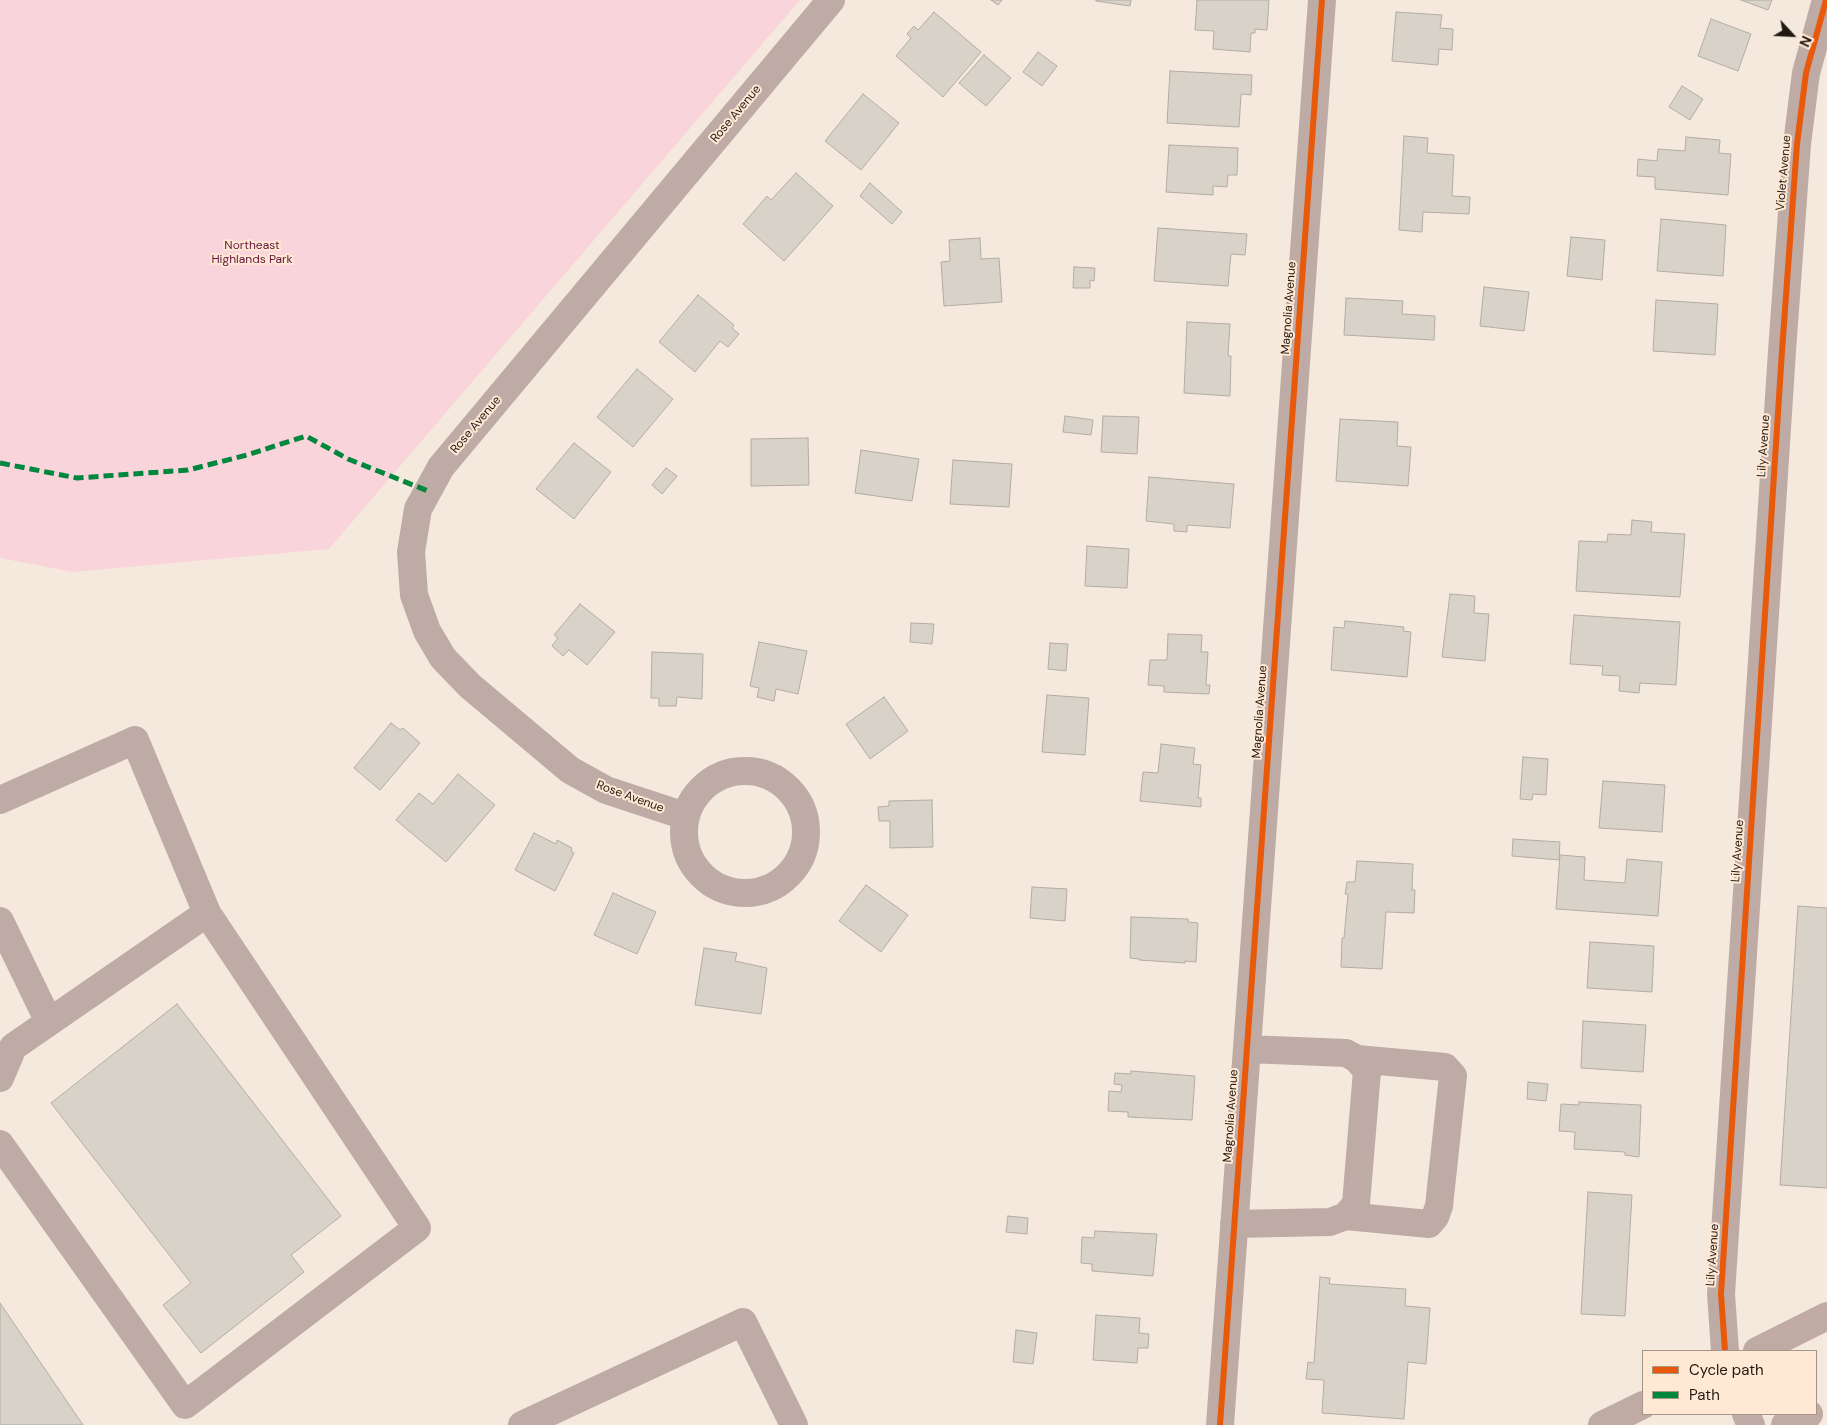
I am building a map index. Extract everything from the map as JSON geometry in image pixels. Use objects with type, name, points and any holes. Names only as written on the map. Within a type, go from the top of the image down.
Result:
[{"type":"main road","points":[[1759,1350],[1827,1316]]},
{"type":"main road","points":[[1602,1425],[1642,1406]]},
{"type":"main road","points":[[1785,1425],[1807,1415]]},
{"type":"street","name":"Rose Avenue","points":[[685,816],[606,790],[570,770],[470,686],[443,658],[427,631],[414,595],[411,552],[418,509],[441,467],[831,0]]},
{"type":"street","name":"Magnolia Avenue","points":[[1220,1425],[1322,0]]},
{"type":"street","name":"Violet Avenue","points":[[1782,351],[1796,144],[1806,73],[1826,0]]},
{"type":"street","name":"Lily Avenue","points":[[1725,1350],[1721,1294],[1782,351]]},
{"type":"street","points":[[0,800],[135,740],[207,913],[417,1228],[185,1405],[0,1144]]},
{"type":"street","points":[[754,770],[777,779],[794,794],[804,815],[806,838],[798,863],[780,882],[764,890],[736,893],[712,884],[693,866],[684,844],[685,816],[705,784],[730,772],[754,770]]},
{"type":"street","points":[[0,1078],[13,1047],[207,913]]},
{"type":"street","points":[[0,921],[49,1022]]},
{"type":"street","points":[[1234,1224],[1330,1222],[1346,1216],[1430,1224],[1439,1206],[1453,1076],[1446,1066],[1358,1059],[1346,1053],[1247,1049]]},
{"type":"street","points":[[1346,1216],[1356,1204],[1366,1071],[1358,1059]]},
{"type":"street","points":[[522,1425],[743,1322],[794,1425]]},
{"type":"green space","name":"Northeast Highlands Park","points":[[0,0],[800,0],[329,549],[73,572],[0,558]]},
{"type":"building","points":[[991,0],[1002,0],[998,5]]},
{"type":"building","points":[[1096,0],[1131,0],[1130,6]]},
{"type":"building","points":[[1197,0],[1269,0],[1267,30],[1255,29],[1255,33],[1251,33],[1250,52],[1213,49],[1214,31],[1195,30]]},
{"type":"building","points":[[1741,0],[1772,0],[1768,10]]},
{"type":"building","points":[[934,12],[981,52],[943,97],[896,56],[911,38],[907,34],[914,26],[918,30]]},
{"type":"building","points":[[1396,12],[1442,15],[1440,28],[1453,29],[1452,50],[1439,49],[1438,65],[1392,61]]},
{"type":"building","points":[[1711,19],[1751,34],[1738,71],[1698,56]]},
{"type":"building","points":[[1038,52],[1057,66],[1042,86],[1023,72]]},
{"type":"building","points":[[984,55],[1011,78],[986,106],[959,83]]},
{"type":"building","points":[[1170,71],[1252,75],[1251,95],[1241,94],[1239,127],[1167,123]]},
{"type":"building","points":[[1682,86],[1703,99],[1690,120],[1669,107]]},
{"type":"building","points":[[863,94],[899,123],[861,170],[825,141]]},
{"type":"building","points":[[1404,136],[1428,138],[1427,153],[1454,155],[1452,196],[1470,197],[1469,214],[1423,212],[1422,232],[1399,230]]},
{"type":"building","points":[[1686,137],[1720,140],[1719,153],[1731,154],[1728,195],[1655,189],[1655,177],[1637,176],[1638,159],[1657,161],[1658,149],[1685,151]]},
{"type":"building","points":[[1169,145],[1238,148],[1237,175],[1228,175],[1227,187],[1213,186],[1213,195],[1166,192]]},
{"type":"building","points":[[796,173],[833,206],[784,261],[743,224],[767,196],[771,200]]},
{"type":"building","points":[[870,183],[902,212],[892,224],[860,196]]},
{"type":"building","points":[[1661,219],[1726,225],[1723,276],[1657,271]]},
{"type":"building","points":[[1158,228],[1247,234],[1245,255],[1231,254],[1228,286],[1154,281]]},
{"type":"building","points":[[1571,237],[1605,240],[1602,280],[1567,276]]},
{"type":"building","points":[[980,238],[981,259],[999,258],[1002,302],[944,306],[941,262],[950,261],[949,240]]},
{"type":"building","points":[[1074,267],[1095,268],[1094,281],[1090,280],[1090,288],[1073,288]]},
{"type":"building","points":[[1484,287],[1529,292],[1524,331],[1480,326]]},
{"type":"building","points":[[698,295],[734,325],[732,328],[739,334],[728,347],[720,341],[695,372],[659,342]]},
{"type":"building","points":[[1346,298],[1403,301],[1402,314],[1435,316],[1434,340],[1344,335]]},
{"type":"building","points":[[1656,300],[1718,304],[1715,355],[1653,351]]},
{"type":"building","points":[[1187,322],[1230,324],[1228,356],[1231,356],[1230,396],[1184,393]]},
{"type":"building","points":[[637,369],[673,399],[633,447],[597,417]]},
{"type":"building","points":[[1065,416],[1093,420],[1091,435],[1063,432]]},
{"type":"building","points":[[1103,416],[1139,417],[1137,454],[1101,452]]},
{"type":"building","points":[[1340,419],[1398,422],[1397,446],[1411,447],[1408,486],[1336,481]]},
{"type":"building","points":[[808,438],[809,485],[751,486],[751,439]]},
{"type":"building","points":[[574,443],[611,472],[574,519],[536,489]]},
{"type":"building","points":[[861,450],[919,459],[912,501],[855,493]]},
{"type":"building","points":[[953,460],[1012,464],[1009,507],[950,504]]},
{"type":"building","points":[[666,468],[677,476],[662,494],[652,485]]},
{"type":"building","points":[[1149,477],[1234,484],[1230,528],[1187,525],[1187,532],[1174,531],[1174,524],[1146,521]]},
{"type":"building","points":[[1632,520],[1652,522],[1651,532],[1685,534],[1680,597],[1576,591],[1579,541],[1607,542],[1608,534],[1631,535]]},
{"type":"building","points":[[1087,546],[1129,549],[1127,588],[1085,586]]},
{"type":"building","points":[[1450,594],[1475,596],[1474,613],[1489,614],[1485,661],[1442,657]]},
{"type":"building","points":[[580,604],[615,632],[587,665],[569,650],[563,656],[552,646],[558,638],[554,635]]},
{"type":"building","points":[[1574,615],[1680,622],[1676,685],[1640,683],[1639,693],[1619,691],[1620,676],[1602,675],[1603,666],[1570,664]]},
{"type":"building","points":[[1345,621],[1404,627],[1403,631],[1411,632],[1407,677],[1331,670],[1334,627],[1344,628]]},
{"type":"building","points":[[911,623],[934,624],[932,644],[910,642]]},
{"type":"building","points":[[1168,634],[1202,635],[1201,652],[1208,652],[1206,685],[1210,685],[1209,694],[1164,692],[1164,686],[1148,685],[1150,660],[1167,660]]},
{"type":"building","points":[[759,642],[807,651],[798,694],[776,689],[774,701],[757,697],[759,688],[750,686]]},
{"type":"building","points":[[1050,643],[1068,644],[1066,671],[1048,669]]},
{"type":"building","points":[[652,652],[703,654],[702,699],[677,697],[676,706],[659,706],[659,698],[651,698]]},
{"type":"building","points":[[1047,695],[1089,698],[1085,755],[1042,752]]},
{"type":"building","points":[[884,697],[908,731],[870,759],[846,724]]},
{"type":"building","points":[[391,723],[400,730],[403,728],[420,743],[380,790],[354,768]]},
{"type":"building","points":[[1161,744],[1195,748],[1193,764],[1201,765],[1198,798],[1201,798],[1201,807],[1140,801],[1143,772],[1158,773]]},
{"type":"building","points":[[1523,757],[1548,759],[1546,795],[1533,794],[1532,800],[1520,799]]},
{"type":"building","points":[[458,774],[495,805],[446,862],[396,820],[419,793],[433,804]]},
{"type":"building","points":[[1603,781],[1665,785],[1662,832],[1599,828]]},
{"type":"building","points":[[932,800],[933,847],[890,848],[890,821],[879,821],[878,807],[889,806],[889,801]]},
{"type":"building","points":[[534,833],[556,844],[557,840],[572,848],[571,851],[574,853],[555,891],[515,870]]},
{"type":"building","points":[[1513,839],[1560,842],[1559,860],[1512,856]]},
{"type":"building","points":[[1560,855],[1585,857],[1584,880],[1625,883],[1627,859],[1662,862],[1658,916],[1556,909]]},
{"type":"building","points":[[1357,861],[1413,864],[1412,890],[1415,890],[1414,913],[1386,912],[1382,969],[1341,967],[1342,938],[1344,938],[1348,894],[1345,894],[1347,882],[1355,882]]},
{"type":"building","points":[[866,885],[908,915],[881,952],[839,921]]},
{"type":"building","points":[[1032,887],[1067,889],[1065,921],[1030,918]]},
{"type":"building","points":[[613,893],[656,912],[637,954],[594,935]]},
{"type":"building","points":[[1798,906],[1827,908],[1827,1188],[1780,1185]]},
{"type":"building","points":[[1131,917],[1188,919],[1188,922],[1198,923],[1196,962],[1185,961],[1185,963],[1130,958]]},
{"type":"building","points":[[1590,942],[1654,946],[1652,992],[1587,988]]},
{"type":"building","points":[[704,948],[737,953],[735,961],[767,968],[761,1014],[695,1005]]},
{"type":"building","points":[[177,1004],[341,1216],[291,1255],[304,1272],[201,1353],[163,1305],[191,1283],[51,1103]]},
{"type":"building","points":[[1583,1021],[1646,1025],[1643,1072],[1581,1068]]},
{"type":"building","points":[[1131,1071],[1195,1076],[1192,1120],[1128,1117],[1128,1112],[1108,1111],[1109,1091],[1121,1092],[1122,1085],[1114,1084],[1115,1073],[1131,1074]]},
{"type":"building","points":[[1528,1082],[1548,1084],[1546,1101],[1527,1099]]},
{"type":"building","points":[[1579,1102],[1641,1105],[1639,1157],[1625,1155],[1625,1152],[1574,1149],[1575,1132],[1559,1131],[1561,1104],[1579,1105]]},
{"type":"building","points":[[1588,1192],[1632,1195],[1625,1316],[1581,1314]]},
{"type":"building","points":[[1008,1216],[1028,1218],[1027,1234],[1006,1232]]},
{"type":"building","points":[[1095,1231],[1157,1234],[1153,1276],[1092,1271],[1092,1264],[1081,1263],[1082,1237],[1094,1238]]},
{"type":"building","points":[[1320,1277],[1330,1278],[1329,1284],[1406,1289],[1405,1306],[1430,1308],[1426,1364],[1408,1362],[1404,1419],[1322,1413],[1324,1380],[1306,1379],[1308,1362],[1314,1363]]},
{"type":"building","points":[[0,1303],[83,1425],[0,1425]]},
{"type":"building","points":[[1096,1315],[1140,1318],[1139,1333],[1149,1334],[1148,1348],[1138,1348],[1137,1363],[1093,1360]]},
{"type":"building","points":[[1016,1330],[1037,1333],[1033,1364],[1013,1362]]},
{"type":"marked path","points":[[0,463],[77,478],[188,470],[247,455],[306,436],[348,459],[428,491]]},
{"type":"cycle path","points":[[1220,1425],[1322,0]]},
{"type":"cycle path","points":[[1725,1350],[1721,1294],[1797,144],[1806,73],[1826,0]]}]
